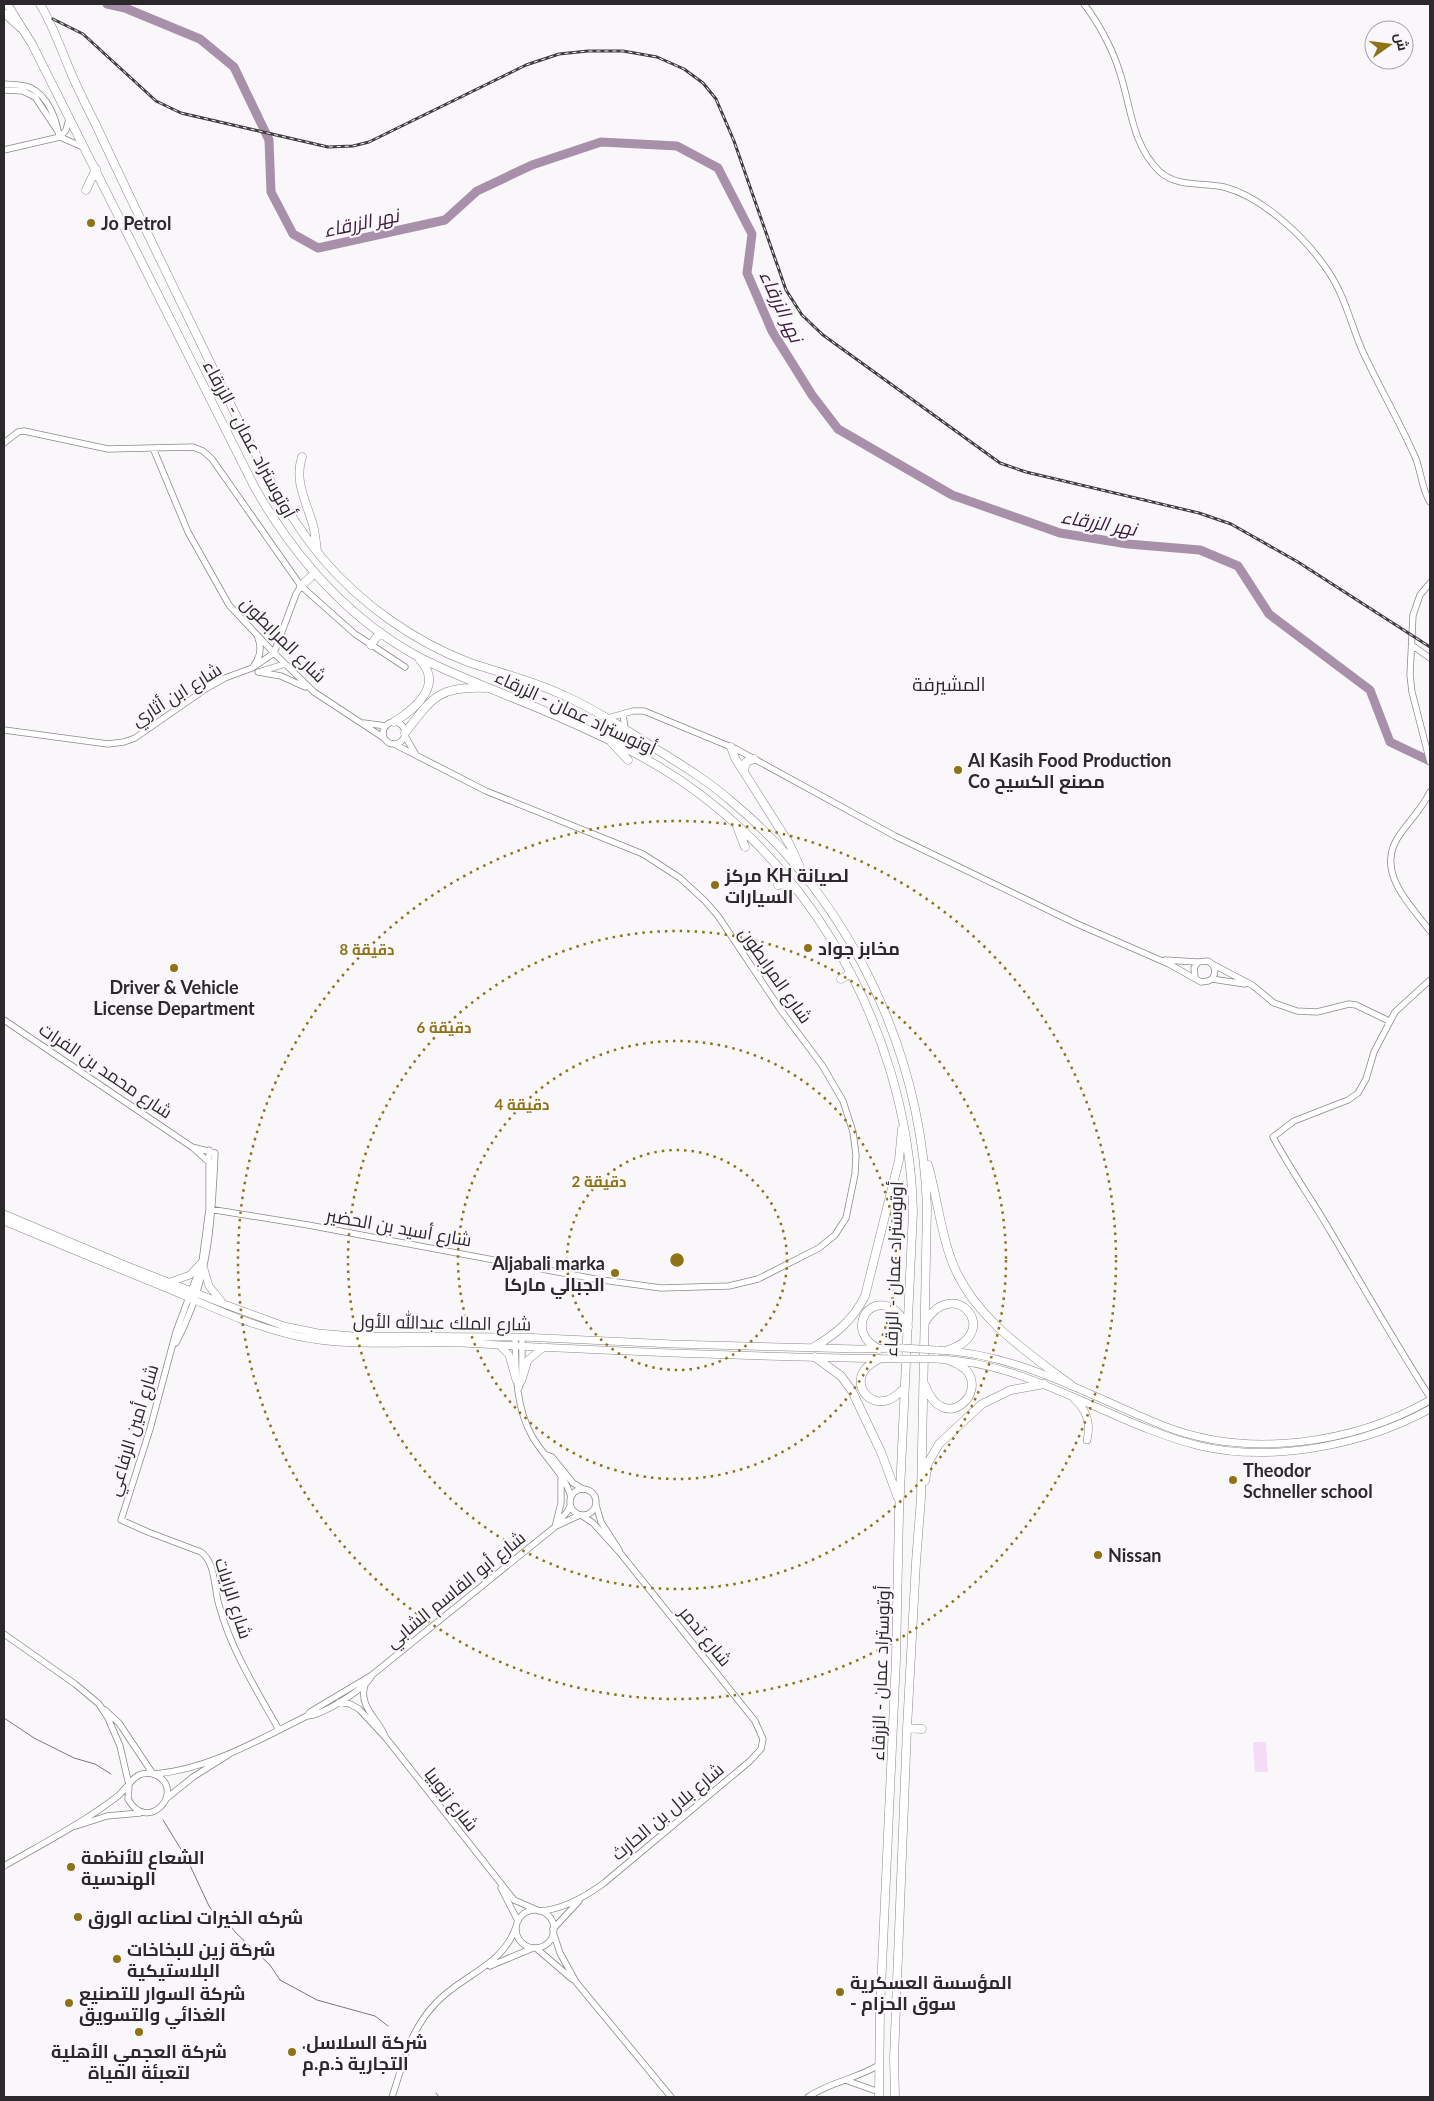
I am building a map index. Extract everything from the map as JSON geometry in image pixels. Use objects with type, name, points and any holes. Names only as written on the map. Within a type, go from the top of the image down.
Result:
[{"type":"highway","name":"أوتوستراد عمان - الزرقاء","points":[[8,4],[26,33],[96,169],[255,488],[290,543],[314,574],[347,606],[380,632],[415,655],[449,672],[609,740],[675,777],[734,823],[768,856],[801,895],[851,973],[881,1040],[902,1114],[908,1150],[913,1198],[913,1239],[899,1503],[896,1659],[879,2095]]},
{"type":"highway","name":"أوتوستراد عمان - الزرقاء","points":[[40,4],[120,176],[260,463],[289,514],[317,551],[342,579],[374,607],[430,644],[465,660],[553,690],[608,718],[684,766],[734,803],[774,841],[820,894],[839,923],[881,1002],[908,1079],[922,1147],[927,1208],[921,1498],[908,1728],[895,2048],[896,2097]]},
{"type":"highway","points":[[86,190],[96,169]]},
{"type":"highway","points":[[302,457],[299,470],[299,484],[313,526],[317,551]]},
{"type":"highway","points":[[301,586],[314,574]]},
{"type":"highway","points":[[371,645],[380,632]]},
{"type":"highway","points":[[394,722],[412,710],[428,689],[430,679],[428,670],[415,655]]},
{"type":"highway","points":[[405,734],[442,693],[459,688],[490,688]]},
{"type":"highway","points":[[609,740],[628,760]]},
{"type":"highway","points":[[731,747],[790,845],[801,872]]},
{"type":"highway","points":[[744,770],[746,762],[754,759]]},
{"type":"highway","points":[[734,823],[745,848]]},
{"type":"highway","points":[[778,885],[788,886],[801,895]]},
{"type":"highway","points":[[841,979],[851,973]]},
{"type":"highway","points":[[814,1347],[837,1333],[848,1322],[858,1309],[867,1289],[899,1160],[902,1114]]},
{"type":"highway","points":[[922,1147],[932,1178],[950,1258],[968,1294],[997,1326],[1071,1385]]},
{"type":"highway","points":[[924,1324],[935,1310],[950,1303],[960,1305],[969,1311],[974,1321],[973,1332],[966,1342],[948,1350]]},
{"type":"highway","points":[[879,1349],[868,1342],[861,1330],[862,1319],[868,1311],[878,1306],[889,1306],[897,1311],[908,1327]]},
{"type":"highway","points":[[814,1358],[841,1376],[852,1391],[892,1480],[899,1503]]},
{"type":"highway","points":[[879,1358],[863,1372],[861,1383],[864,1393],[873,1400],[884,1401],[893,1398],[904,1389]]},
{"type":"highway","points":[[923,1380],[930,1397],[939,1406],[952,1409],[964,1403],[971,1391],[970,1377],[967,1371],[948,1360]]},
{"type":"highway","points":[[921,1498],[928,1463],[946,1435],[991,1398],[1011,1390],[1044,1384]]},
{"type":"highway","points":[[908,1728],[922,1728]]},
{"type":"main road","points":[[4,13],[26,33]]},
{"type":"main road","name":"شارع الملك عبدالله الأول","points":[[4,1214],[170,1282],[192,1295],[224,1304],[268,1321],[352,1340],[734,1356],[948,1360],[993,1367],[1025,1376],[1181,1441],[1239,1452],[1298,1450],[1366,1436],[1400,1424],[1430,1409]]},
{"type":"main road","name":"شارع الملك عبدالله الأول","points":[[4,1221],[283,1333],[317,1340],[519,1337],[734,1346],[948,1350],[1008,1360],[1182,1432],[1236,1443],[1274,1444],[1296,1442],[1364,1429],[1397,1417],[1430,1398]]},
{"type":"main road","points":[[170,1282],[190,1275],[203,1266],[209,1286],[224,1304]]},
{"type":"main road","points":[[499,1345],[509,1355],[519,1380]]},
{"type":"main road","points":[[734,1346],[734,1356]]},
{"type":"main road","points":[[519,1380],[528,1360],[544,1347]]},
{"type":"main road","points":[[1068,1394],[1081,1406],[1087,1416],[1089,1427],[1087,1440]]},
{"type":"main road","points":[[1104,1410],[1108,1402]]},
{"type":"main road","points":[[1364,1429],[1366,1436]]},
{"type":"street","points":[[1084,4],[1116,63],[1130,116],[1140,144],[1159,170],[1171,179],[1183,183],[1228,189],[1264,206],[1290,227],[1326,267],[1336,285],[1362,350],[1415,458],[1430,502]]},
{"type":"street","points":[[4,84],[27,87],[40,94],[50,109],[59,135]]},
{"type":"street","points":[[4,90],[23,91],[35,97],[59,135],[84,148]]},
{"type":"street","points":[[4,150],[59,135],[68,126],[69,117]]},
{"type":"street","points":[[4,443],[18,432],[24,431],[104,449],[193,447],[207,454],[301,586],[341,622],[371,645],[405,667]]},
{"type":"street","name":"شارع المرابطون","points":[[153,448],[185,526],[229,605],[274,654],[314,692],[364,723],[384,738]]},
{"type":"street","points":[[1430,583],[1416,603],[1410,683],[1430,760]]},
{"type":"street","points":[[274,654],[296,594],[301,586]]},
{"type":"street","points":[[258,636],[261,650],[255,670],[293,680],[314,692]]},
{"type":"street","points":[[1412,646],[1430,658]]},
{"type":"street","name":"شارع ابن أثاري","points":[[255,670],[274,654]]},
{"type":"street","name":"شارع ابن أثاري","points":[[4,730],[108,744],[124,742],[139,735],[217,682],[245,672],[284,664]]},
{"type":"street","points":[[608,718],[637,710],[644,711],[731,747],[895,836],[1074,923],[1160,960],[1198,980],[1205,982],[1212,979],[1252,985]]},
{"type":"street","points":[[623,714],[625,729]]},
{"type":"street","points":[[405,734],[401,742],[394,744],[384,738],[383,734],[386,726],[394,722],[400,724],[416,755]]},
{"type":"street","name":"شارع المرابطون","points":[[364,723],[386,726]]},
{"type":"street","name":"شارع المرابطون","points":[[394,744],[486,791],[643,854],[672,872],[695,891],[718,916],[780,1009],[822,1065],[840,1094],[846,1107],[855,1144],[855,1174]]},
{"type":"street","points":[[1430,792],[1396,841],[1390,859],[1394,883],[1430,930]]},
{"type":"street","points":[[1160,960],[1198,962],[1205,960],[1252,985],[1274,1003],[1297,1012],[1317,1012],[1349,1004],[1356,1005],[1390,1021]]},
{"type":"street","points":[[1195,977],[1194,968],[1198,962]]},
{"type":"street","points":[[1212,979],[1215,971],[1214,965]]},
{"type":"street","points":[[1430,980],[1395,1012],[1374,1052],[1366,1079],[1358,1093],[1348,1100],[1302,1117],[1286,1126],[1273,1137],[1289,1167],[1332,1233],[1389,1332],[1430,1398]]},
{"type":"street","name":"شارع محمد بن الفرات","points":[[4,1020],[192,1147],[210,1163]]},
{"type":"street","name":"شارع محمد بن الفرات","points":[[192,1147],[212,1152]]},
{"type":"street","points":[[211,1210],[210,1163],[212,1152]]},
{"type":"street","points":[[211,1210],[212,1152]]},
{"type":"street","name":"شارع أسيد بن الحضير","points":[[211,1210],[308,1225],[607,1280],[661,1288],[729,1286],[758,1279],[791,1264],[827,1242],[842,1226],[846,1218],[855,1174]]},
{"type":"street","name":"شارع أمين الرفاعي","points":[[120,1520],[150,1429],[176,1332],[209,1249],[211,1210]]},
{"type":"street","points":[[519,1337],[519,1388],[522,1413],[526,1425],[562,1479],[571,1497]]},
{"type":"street","points":[[547,1456],[552,1457],[573,1482],[593,1494],[596,1504],[592,1511],[581,1515],[574,1511],[570,1505],[571,1497],[575,1492],[584,1490]]},
{"type":"street","points":[[556,1527],[561,1503],[562,1479]]},
{"type":"street","name":"شارع تدمر","points":[[596,1504],[601,1522],[621,1554]]},
{"type":"street","name":"شارع أبو القاسم الشابي","points":[[556,1527],[568,1511],[570,1505]]},
{"type":"street","name":"شارع أبو القاسم الشابي","points":[[307,1716],[310,1712],[372,1675],[556,1527],[581,1515]]},
{"type":"street","name":"شارع تدمر","points":[[581,1515],[593,1523],[621,1554],[755,1721],[763,1739]]},
{"type":"street","name":"شارع الرايات","points":[[120,1520],[205,1556],[210,1563],[219,1605],[234,1650],[279,1730]]},
{"type":"street","points":[[4,1634],[92,1697],[119,1723],[154,1774],[165,1784],[167,1798],[161,1808],[150,1813],[107,1816],[69,1828]]},
{"type":"street","name":"شارع أبو القاسم الشابي","points":[[154,1774],[189,1769],[229,1754],[339,1702],[365,1684],[372,1675]]},
{"type":"street","name":"شارع زنوبيا","points":[[365,1684],[363,1694],[365,1704],[381,1727],[386,1738]]},
{"type":"street","name":"شارع زنوبيا","points":[[339,1702],[350,1704],[359,1709],[386,1738],[514,1900],[530,1909],[538,1911]]},
{"type":"street","points":[[103,1709],[120,1746],[132,1806],[144,1813]]},
{"type":"street","name":"شارع بلال بن الحارث","points":[[553,1930],[563,1917],[583,1898],[604,1883],[750,1761],[761,1749],[763,1739]]},
{"type":"street","name":"شارع أبو القاسم الشابي","points":[[167,1798],[193,1777],[223,1760],[229,1754]]},
{"type":"street","points":[[4,1866],[112,1800],[139,1775],[154,1774]]},
{"type":"street","name":"شارع زنوبيا","points":[[496,1877],[517,1924]]},
{"type":"street","name":"شارع بلال بن الحارث","points":[[538,1911],[560,1908],[583,1898]]},
{"type":"street","points":[[560,1908],[563,1917]]},
{"type":"street","points":[[392,2097],[407,2046],[419,2023],[446,1992],[483,1969],[503,1952],[512,1938],[517,1924],[526,1913],[538,1911],[551,1919],[560,1953],[576,1982],[671,2097]]},
{"type":"street","points":[[517,1924],[518,1938],[522,1943],[535,1948],[576,1982]]},
{"type":"street","points":[[483,1969],[549,1941],[553,1930]]},
{"type":"street","points":[[808,2097],[828,2085],[848,2081],[879,2065]]},
{"type":"street","points":[[848,2081],[879,2095]]},
{"type":"shaded area","points":[[1253,1742],[1266,1742],[1268,1772],[1255,1772]]},
{"type":"waterway","name":"نهر الزرقاء","points":[[107,4],[125,8],[200,39],[234,67],[269,140],[271,192],[293,234],[318,248],[445,220],[477,191],[532,165],[601,142],[677,146],[718,168],[752,234],[747,273],[772,331],[812,395],[838,429],[952,495],[1060,533],[1128,544],[1200,550],[1238,566],[1269,614],[1370,690],[1390,742],[1430,761]]},
{"type":"waterway","points":[[4,1718],[34,1738],[74,1758],[95,1764],[111,1774]]},
{"type":"waterway","points":[[163,1820],[187,1859],[209,1906],[217,1917],[224,1918],[236,1933],[270,1965],[280,1980],[317,2000],[375,2016],[388,2026]]},
{"type":"waterway","points":[[436,2093],[439,2097]]},
{"type":"railway","points":[[53,19],[83,34],[156,101],[181,113],[328,147],[353,146],[369,142],[526,65],[559,54],[588,51],[623,51],[657,57],[684,69],[703,83],[716,99],[734,141],[786,290],[802,315],[823,335],[1000,463],[1026,472],[1199,513],[1231,524],[1298,562],[1430,647]]},
{"type":"place","name":"Jo Petrol","points":[[91,223]]},
{"type":"place","name":"Al Kasih Food Production Co مصنع الكسيح","points":[[958,770]]},
{"type":"place","name":"مركز KH لصيانة السيارات","points":[[715,885]]},
{"type":"place","name":"مخابز جواد","points":[[808,948]]},
{"type":"place","name":"Driver & Vehicle License Department","points":[[174,968]]},
{"type":"place","name":"Aljabali marka الجبالي ماركا","points":[[615,1273]]},
{"type":"place","name":"Theodor Schneller school","points":[[1233,1480]]},
{"type":"place","name":"Nissan","points":[[1098,1555]]},
{"type":"place","name":"الشعاع للأنظمة الهندسية","points":[[71,1867]]},
{"type":"place","name":"شركه الخيرات لصناعه الورق","points":[[78,1917]]},
{"type":"place","name":"شركة زين للبخاخات البلاستيكية","points":[[117,1959]]},
{"type":"place","name":"المؤسسة العسكرية - سوق الحزام","points":[[840,1992]]},
{"type":"place","name":"شركة السوار للتصنيع الغذائي والتسويق","points":[[69,2003]]},
{"type":"place","name":"شركة العجمي الأهلية لتعبئة المياة","points":[[139,2032]]},
{"type":"place","name":".شركة السلاسل التجارية ذ.م.م","points":[[292,2052]]},
{"type":"district","name":"المشيرفة","points":[[949,683]]}]
